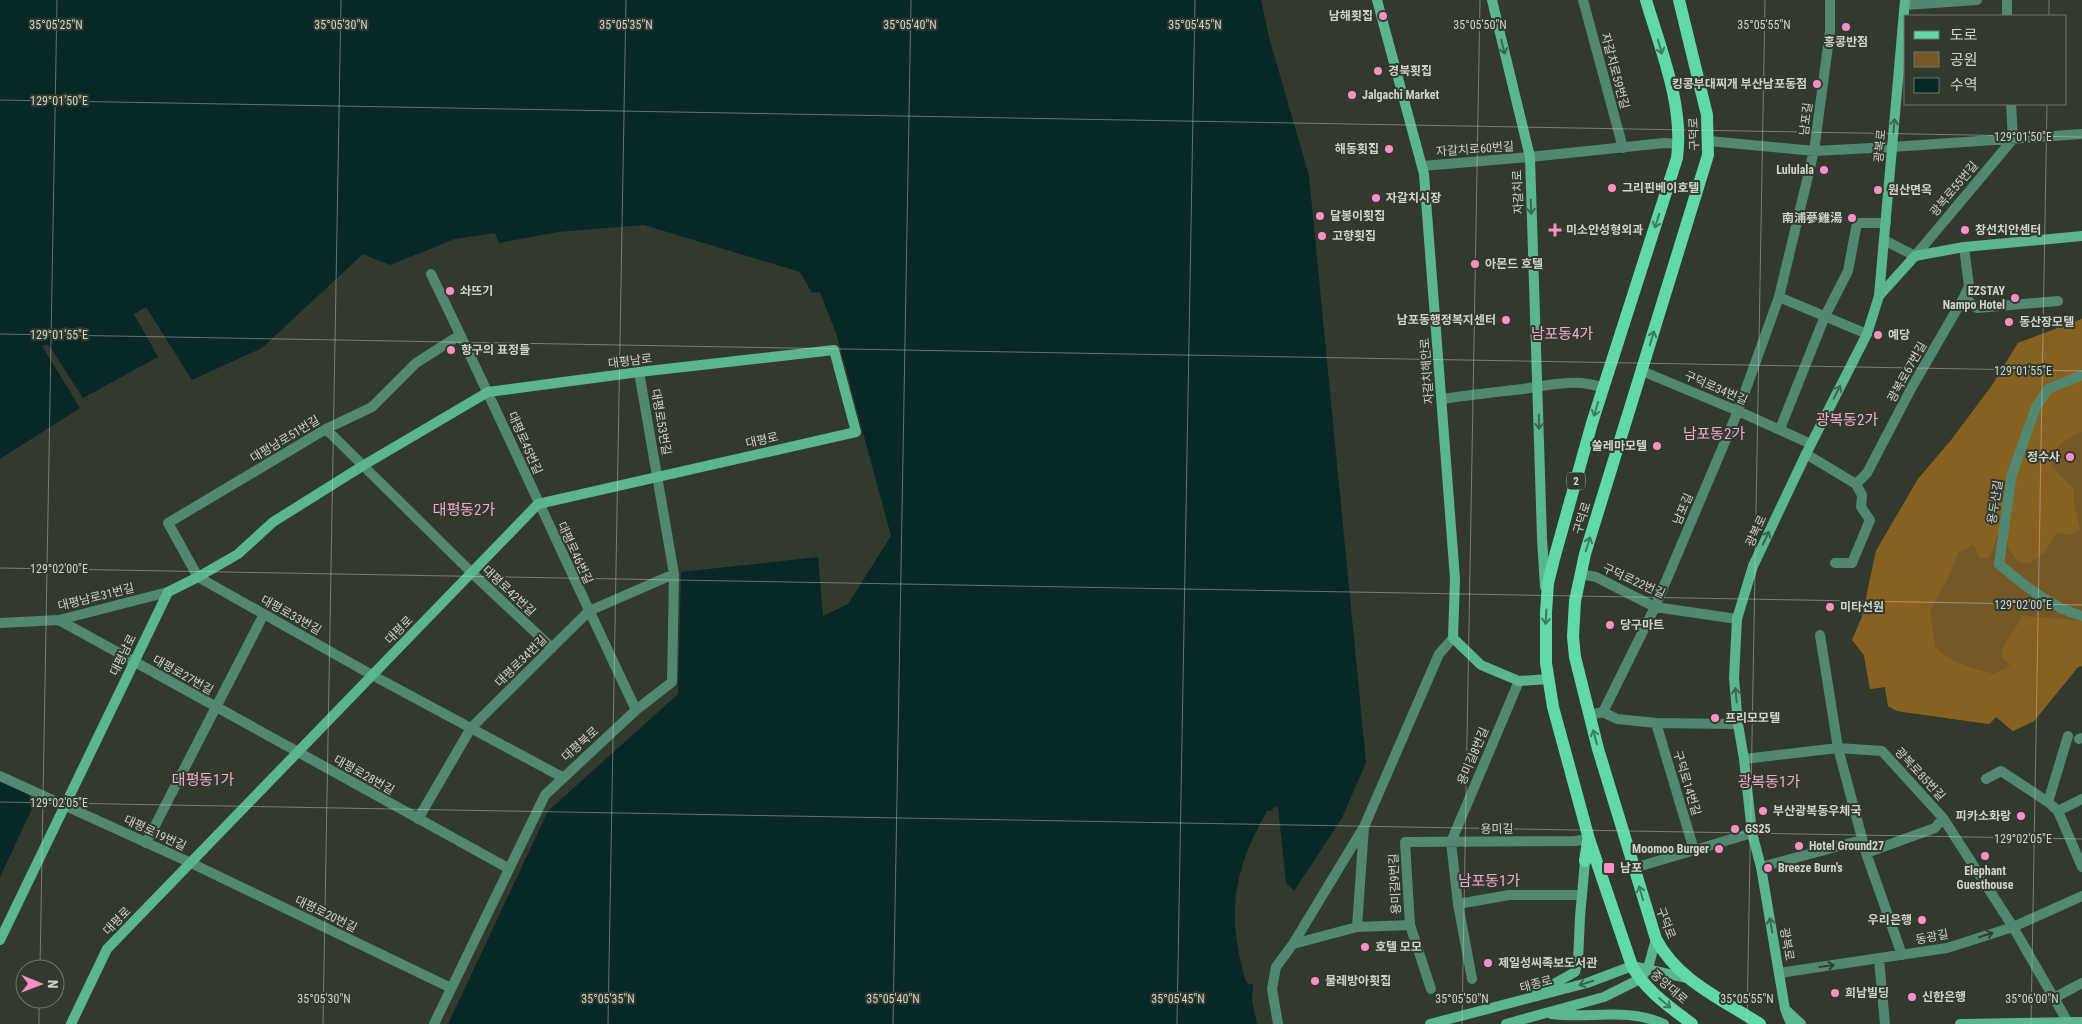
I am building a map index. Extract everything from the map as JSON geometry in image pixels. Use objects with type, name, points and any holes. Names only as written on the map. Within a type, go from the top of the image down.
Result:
[{"type":"main road","name":"자갈치해안로","points":[[1377,0],[1424,174],[1456,579],[1453,638]]},
{"type":"main road","name":"자갈치로","points":[[1492,0],[1530,158],[1542,538],[1547,598]]},
{"type":"main road","name":"구덕로","points":[[1632,966],[1589,839],[1554,707],[1548,679],[1545,635],[1547,598],[1554,559],[1603,388],[1677,158],[1679,127],[1674,100],[1646,0]]},
{"type":"main road","name":"구덕로","points":[[1679,0],[1706,107],[1710,141],[1706,168],[1580,574],[1575,601],[1573,637],[1575,657],[1589,715],[1656,939],[1670,962],[1688,978]]},
{"type":"main road","name":"광복로","points":[[1904,15],[1905,2]]},
{"type":"main road","name":"광복로","points":[[1791,1024],[1785,1009],[1761,867],[1752,833],[1734,678],[1737,619],[1753,566],[1806,454],[1867,334],[1879,296],[1892,148],[1902,71],[1904,25]]},
{"type":"main road","points":[[1879,296],[1915,256],[1964,247],[2082,236]]},
{"type":"main road","name":"대평남로","points":[[0,940],[168,592],[238,554],[273,522],[364,465],[488,392],[640,372],[834,350],[856,432]]},
{"type":"main road","name":"대평로","points":[[72,1024],[107,949],[538,504],[856,432]]},
{"type":"main road","points":[[1453,638],[1482,665],[1519,681],[1548,679]]},
{"type":"main road","points":[[1527,1000],[1575,972],[1578,961],[1582,894],[1589,839]]},
{"type":"main road","points":[[1506,1024],[1604,997],[1640,979],[1648,968],[1656,939]]},
{"type":"main road","name":"태종로","points":[[1430,1024],[1587,983],[1632,966],[1688,978]]},
{"type":"main road","name":"중앙대로","points":[[1632,966],[1640,979],[1662,1001],[1692,1024]]},
{"type":"main road","name":"중앙대로","points":[[1688,978],[1760,1024]]},
{"type":"main road","points":[[1785,1009],[1801,1024]]},
{"type":"main road","points":[[1545,1013],[1567,1016],[1599,1013],[1630,1014],[1664,1024]]},
{"type":"main road","points":[[1960,1024],[2082,1022]]},
{"type":"street","name":"자갈치로59번길","points":[[1583,0],[1623,148]]},
{"type":"street","name":"남포길","points":[[1603,712],[1655,606],[1738,411],[1779,297],[1814,151],[1830,32],[1830,0]]},
{"type":"street","points":[[1905,2],[1977,0]]},
{"type":"street","points":[[2007,0],[2007,15]]},
{"type":"street","points":[[2011,105],[2013,139]]},
{"type":"street","points":[[1710,141],[1814,151],[1892,148],[2082,134]]},
{"type":"street","name":"광복로55번길","points":[[1915,256],[2013,139]]},
{"type":"street","points":[[1530,158],[1664,143],[1679,144]]},
{"type":"street","name":"자갈치로60번길","points":[[1422,166],[1530,158]]},
{"type":"street","points":[[1780,429],[1825,316],[1848,271],[1857,223],[1886,223]]},
{"type":"street","points":[[1884,240],[1915,256]]},
{"type":"street","name":"광복로67번길","points":[[1856,484],[1868,473],[1912,387],[1964,298],[1969,286],[1964,247]]},
{"type":"street","points":[[430,274],[488,392]]},
{"type":"street","points":[[1779,297],[1867,334]]},
{"type":"street","points":[[1964,298],[1977,308],[2058,301]]},
{"type":"street","name":"대평남로51번길","points":[[198,577],[168,523],[326,428],[372,407],[416,363],[460,335]]},
{"type":"street","name":"구덕로34번길","points":[[1642,371],[1811,444]]},
{"type":"street","name":"대평로53번길","points":[[640,372],[658,477]]},
{"type":"street","name":"용두산길","points":[[2082,375],[2048,389],[2036,407],[2012,474],[1999,564],[2025,586],[2056,606],[2082,616]]},
{"type":"street","points":[[1442,399],[1538,387],[1554,383],[1592,383],[1603,388]]},
{"type":"street","name":"대평로45번길","points":[[488,392],[538,504]]},
{"type":"street","points":[[326,428],[364,465]]},
{"type":"street","points":[[1806,454],[1856,484],[1862,495],[1861,507],[1870,520],[1852,563],[1835,563]]},
{"type":"street","name":"대평로42번길","points":[[364,465],[472,573],[552,648]]},
{"type":"street","name":"대평북로","points":[[434,1024],[545,795],[562,777],[636,710],[672,682],[674,574],[658,477]]},
{"type":"street","name":"대평로46번길","points":[[538,504],[636,710]]},
{"type":"street","points":[[589,611],[674,574]]},
{"type":"street","name":"구덕로22번길","points":[[1580,574],[1596,577],[1655,606],[1737,619]]},
{"type":"street","name":"대평로33번길","points":[[198,577],[372,675]]},
{"type":"street","name":"대평남로31번길","points":[[0,623],[59,620],[168,592]]},
{"type":"street","name":"대평로34번길","points":[[471,728],[589,611]]},
{"type":"street","name":"대평로27번길","points":[[146,843],[264,614]]},
{"type":"street","name":"대평로27번길","points":[[59,620],[297,753]]},
{"type":"street","points":[[1820,635],[1838,748],[1866,853],[1902,955]]},
{"type":"street","points":[[1278,1024],[1272,990],[1276,967],[1293,944],[1364,827],[1439,654],[1453,638]]},
{"type":"street","points":[[372,675],[562,777]]},
{"type":"street","name":"용미길8번길","points":[[1451,842],[1519,681]]},
{"type":"street","points":[[1589,715],[1603,712],[1617,719],[1656,723],[1738,724]]},
{"type":"street","name":"구덕로14번길","points":[[1656,723],[1694,850]]},
{"type":"street","points":[[418,819],[471,728]]},
{"type":"street","points":[[2048,802],[2068,736]]},
{"type":"street","name":"광복로85번길","points":[[1744,759],[1838,748],[1882,751],[1943,818],[2013,927],[2069,1023]]},
{"type":"street","name":"대평로28번길","points":[[297,753],[508,868]]},
{"type":"street","points":[[1986,779],[2001,771],[2048,802],[2058,811],[2082,867]]},
{"type":"street","name":"대평로19번길","points":[[0,776],[191,863]]},
{"type":"street","points":[[2058,811],[2082,799]]},
{"type":"street","points":[[1866,853],[1935,828],[1943,818]]},
{"type":"street","points":[[1357,927],[1364,827]]},
{"type":"street","points":[[1634,868],[1752,833]]},
{"type":"street","name":"용미길","points":[[1405,842],[1575,841],[1589,839]]},
{"type":"street","points":[[1761,867],[1862,840]]},
{"type":"street","name":"용미길9번길","points":[[1405,842],[1410,925],[1431,988]]},
{"type":"street","points":[[1451,842],[1458,904],[1472,979]]},
{"type":"street","name":"대평로20번길","points":[[191,863],[452,988]]},
{"type":"street","points":[[1458,904],[1509,895],[1582,894]]},
{"type":"street","name":"동광길","points":[[1779,973],[1947,948],[2013,927],[2082,896]]},
{"type":"street","name":"용미길9번길","points":[[1293,944],[1357,927],[1410,925]]},
{"type":"street","points":[[1879,959],[1885,1024]]},
{"type":"street","points":[[2054,998],[2082,983]]},
{"type":"green space","points":[[2082,319],[2082,666],[2078,667],[2034,721],[2013,731],[1996,717],[1989,724],[1897,711],[1888,706],[1885,687],[1870,689],[1864,655],[1852,640],[1862,617],[1876,551],[1918,479],[1952,439],[1993,384],[2018,343]]},
{"type":"shaded area","points":[[2082,319],[2082,432],[2080,431],[2059,445],[2051,466],[2074,489],[2074,503],[2080,530],[2069,535],[2057,532],[2044,553],[2030,563],[2019,562],[2009,550],[2006,532],[1998,534],[1989,558],[1979,558],[1974,544],[1958,553],[1949,576],[1930,610],[1935,647],[1941,653],[1970,667],[1994,674],[2010,666],[2001,655],[2007,639],[2023,616],[2082,621],[2082,666],[2078,667],[2034,721],[2013,731],[1996,717],[1989,724],[1897,711],[1888,706],[1885,687],[1870,689],[1864,655],[1852,640],[1862,617],[1876,551],[1918,479],[1952,439],[1993,384],[2018,343]]},
{"type":"water","points":[[0,0],[1261,0],[1269,37],[1309,176],[1366,762],[1342,818],[1294,891],[1286,883],[1278,807],[1272,808],[1273,811],[1267,811],[1247,853],[1236,894],[1236,935],[1246,981],[1249,984],[1253,984],[1252,1001],[1257,1024],[448,1024],[548,811],[678,694],[681,572],[818,557],[823,616],[848,604],[891,536],[837,336],[820,292],[812,293],[800,272],[644,225],[558,232],[499,243],[495,233],[455,239],[390,265],[363,254],[262,348],[192,380],[146,307],[134,314],[158,357],[83,398],[48,344],[42,346],[80,408],[0,459]]},
{"type":"water","points":[[0,778],[28,790],[32,809],[0,877]]},
{"type":"place","name":"남해횟집","points":[[1383,16]]},
{"type":"place","name":"홍콩반점","points":[[1846,27]]},
{"type":"place","name":"경북횟집","points":[[1378,71]]},
{"type":"place","name":"킹콩부대찌개 부산남포동점","points":[[1817,84]]},
{"type":"place","name":"Jalgachi Market","points":[[1352,95]]},
{"type":"place","name":"해동횟집","points":[[1389,149]]},
{"type":"place","name":"Lululala","points":[[1824,170]]},
{"type":"place","name":"그리핀베이호텔","points":[[1612,188]]},
{"type":"place","name":"원산면옥","points":[[1878,190]]},
{"type":"place","name":"자갈치시장","points":[[1376,198]]},
{"type":"place","name":"달봉이횟집","points":[[1320,216]]},
{"type":"place","name":"南浦蔘雞湯","points":[[1852,218]]},
{"type":"place","name":"미소안성형외과","points":[[1555,230]]},
{"type":"place","name":"창선치안센터","points":[[1965,230]]},
{"type":"place","name":"고향횟집","points":[[1322,236]]},
{"type":"place","name":"아몬드 호텔","points":[[1475,264]]},
{"type":"place","name":"솨뜨기","points":[[450,291]]},
{"type":"place","name":"EZSTAY Nampo Hotel","points":[[2015,298]]},
{"type":"place","name":"남포동행정복지센터","points":[[1506,320]]},
{"type":"place","name":"동산장모텔","points":[[2009,322]]},
{"type":"place","name":"예당","points":[[1878,335]]},
{"type":"place","name":"항구의 표정들","points":[[451,350]]},
{"type":"place","name":"쏠레마모텔","points":[[1657,446]]},
{"type":"place","name":"정수사","points":[[2070,457]]},
{"type":"place","name":"미타선원","points":[[1830,607]]},
{"type":"place","name":"당구마트","points":[[1610,625]]},
{"type":"place","name":"프리모모텔","points":[[1715,718]]},
{"type":"place","name":"부산광복동우체국","points":[[1763,811]]},
{"type":"place","name":"피카소화랑","points":[[2021,816]]},
{"type":"place","name":"GS25","points":[[1735,829]]},
{"type":"place","name":"Hotel Ground27","points":[[1799,846]]},
{"type":"place","name":"Moomoo Burger","points":[[1719,849]]},
{"type":"place","name":"Elephant Guesthouse","points":[[1985,856]]},
{"type":"place","name":"남포","points":[[1609,868]]},
{"type":"place","name":"Breeze Burn's","points":[[1768,868]]},
{"type":"place","name":"우리은행","points":[[1922,920]]},
{"type":"place","name":"호텔 모모","points":[[1365,947]]},
{"type":"place","name":"제일성씨족보도서관","points":[[1488,963]]},
{"type":"place","name":"물레방아횟집","points":[[1315,981]]},
{"type":"place","name":"희남빌딩","points":[[1835,993]]},
{"type":"place","name":"신한은행","points":[[1912,997]]},
{"type":"district","name":"남포동4가","points":[[1562,334]]},
{"type":"district","name":"광복동2가","points":[[1847,420]]},
{"type":"district","name":"남포동2가","points":[[1714,434]]},
{"type":"district","name":"대평동2가","points":[[464,510]]},
{"type":"district","name":"대평동1가","points":[[203,780]]},
{"type":"district","name":"광복동1가","points":[[1769,782]]},
{"type":"district","name":"남포동1가","points":[[1489,881]]}]
